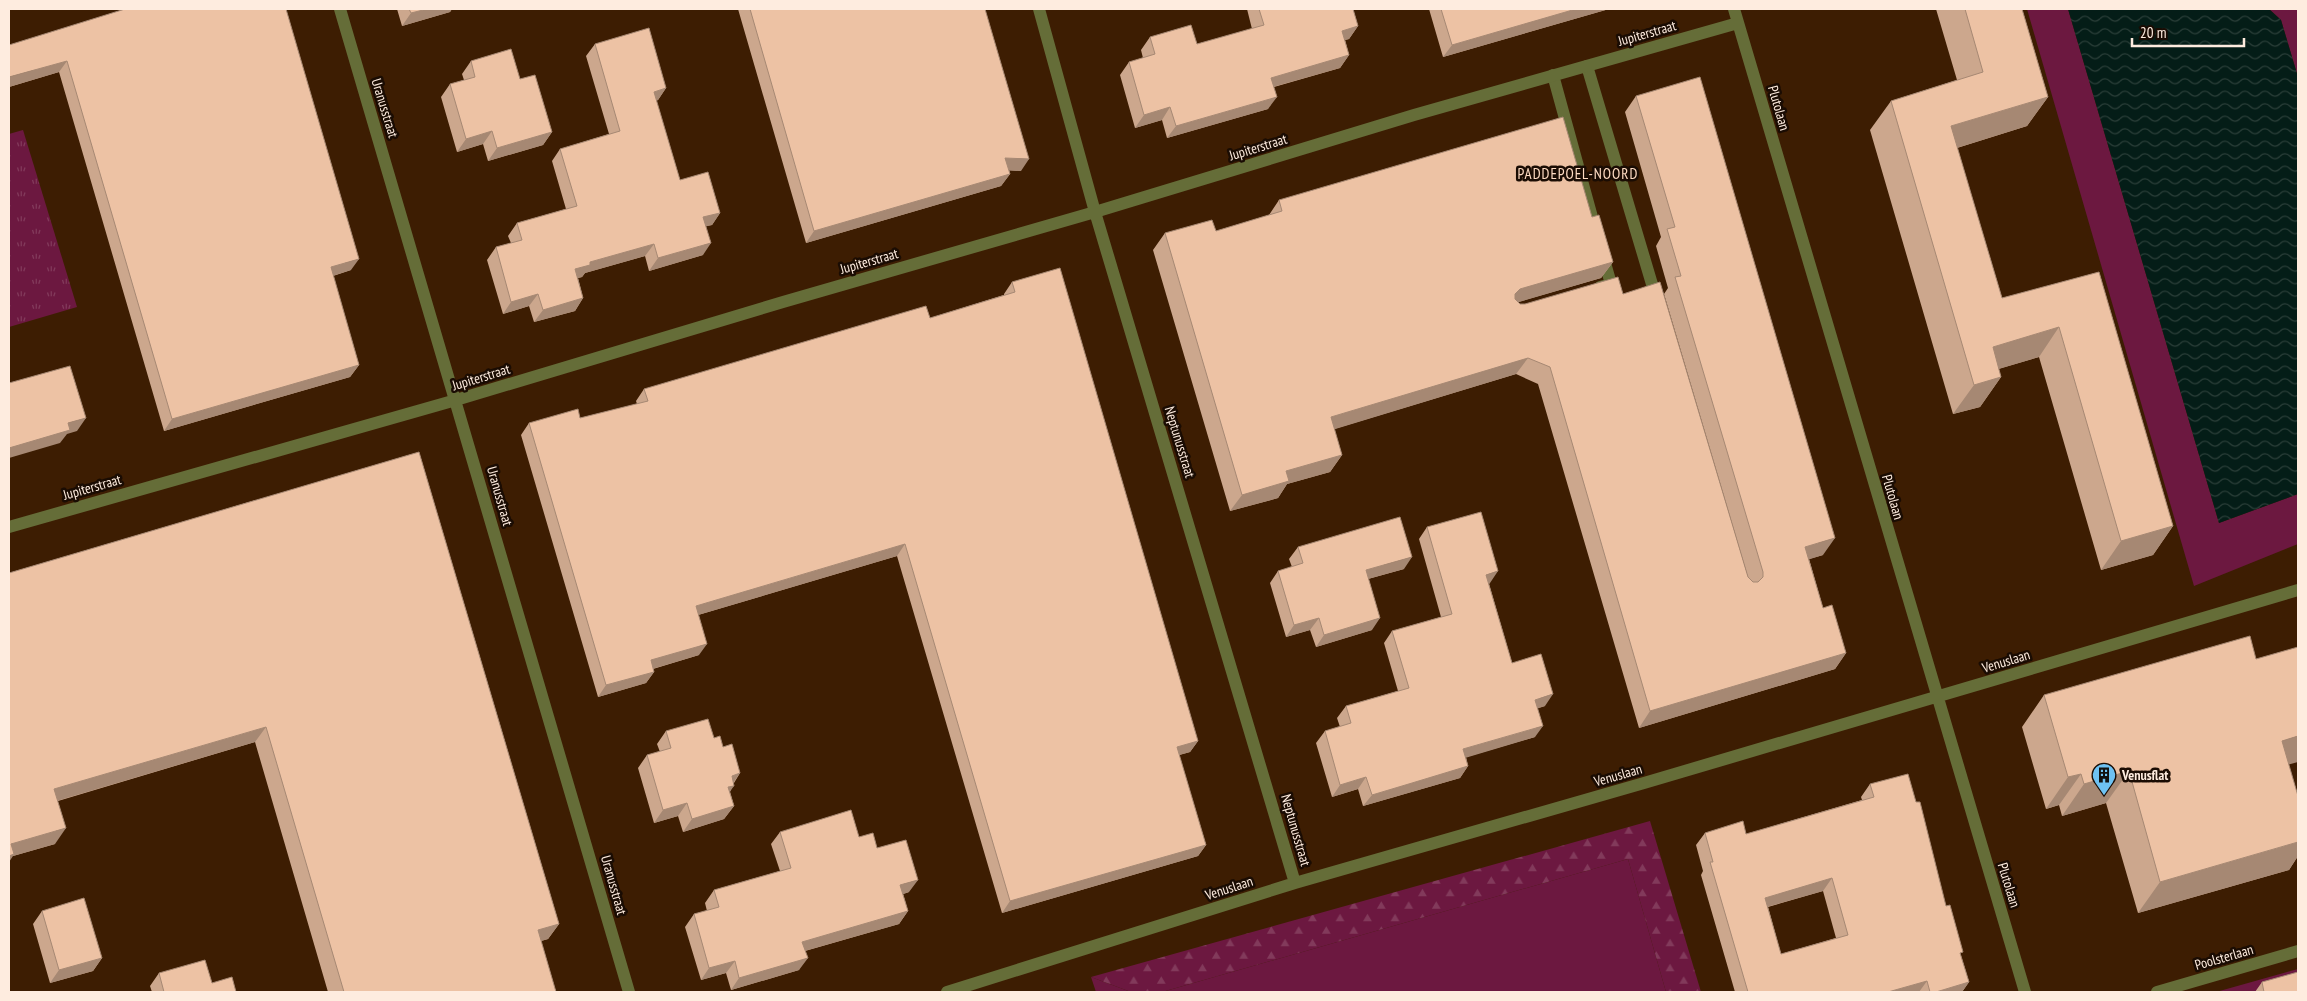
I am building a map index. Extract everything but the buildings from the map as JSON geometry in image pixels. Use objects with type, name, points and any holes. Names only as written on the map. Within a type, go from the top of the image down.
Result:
[{"type":"street","name":"Uranusstraat","points":[[340,9],[629,992]]},
{"type":"street","name":"Neptunusstraat","points":[[1039,9],[1095,212],[1296,883]]},
{"type":"street","name":"Plutolaan","points":[[1734,9],[1937,698],[2026,992]]},
{"type":"street","name":"Jupiterstraat","points":[[9,527],[456,400],[783,302],[1095,212],[1414,115],[1738,23]]},
{"type":"street","points":[[1587,66],[1661,314]]},
{"type":"street","points":[[1553,75],[1595,227]]},
{"type":"street","points":[[1584,292],[1611,284],[1600,246]]},
{"type":"street","name":"Venuslaan","points":[[947,992],[975,988],[1296,883],[1937,698],[2298,590]]},
{"type":"street","name":"Poolsterlaan","points":[[2157,992],[2298,951]]},
{"type":"green space","points":[[2027,9],[2068,9],[2219,523],[2298,494],[2298,544],[2194,586]]},
{"type":"green space","points":[[2269,9],[2298,9],[2298,77],[2281,20]]},
{"type":"green space","points":[[23,130],[77,307],[9,327],[9,134]]},
{"type":"green space","points":[[1650,821],[1701,992],[1666,992],[1628,859],[1162,992],[1131,992],[1091,977]]},
{"type":"green space","points":[[1628,859],[1666,992],[1162,992]]},
{"type":"green space","points":[[2298,969],[2298,992],[2216,992]]},
{"type":"green space","points":[[1091,977],[1131,992],[1096,992]]},
{"type":"water","points":[[2068,9],[2269,9],[2281,20],[2298,77],[2298,494],[2219,523]]},
{"type":"place","name":"Venusflat","points":[[2104,796]]},
{"type":"district","name":"PADDEPOEL-NOORD","points":[[1578,174]]}]
